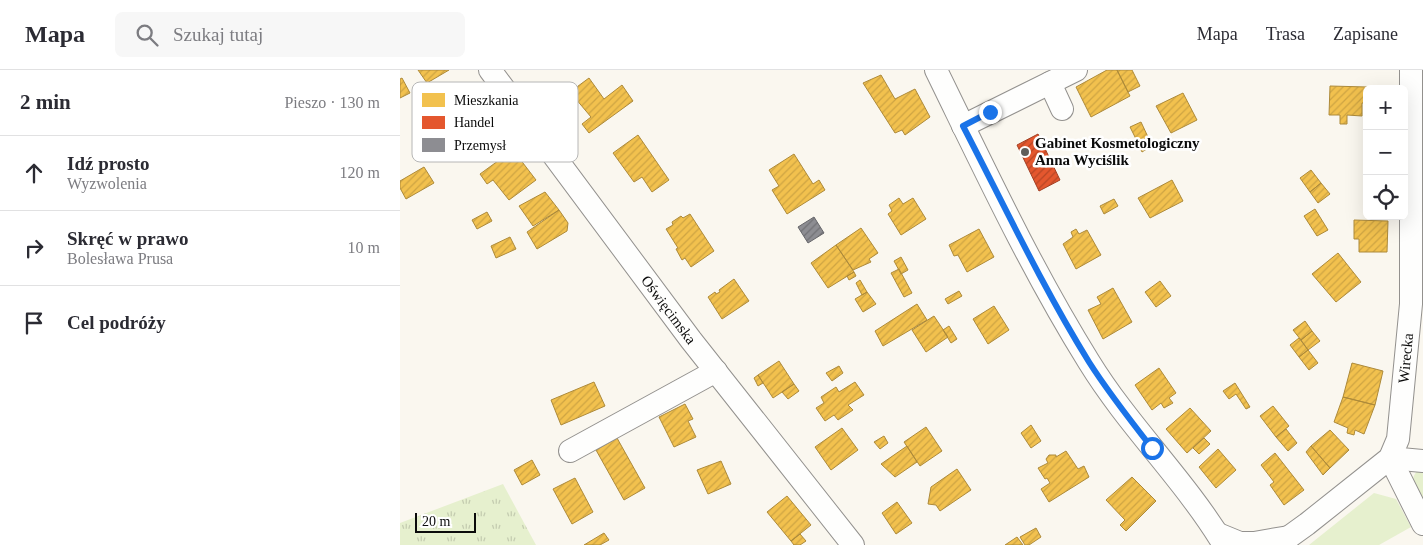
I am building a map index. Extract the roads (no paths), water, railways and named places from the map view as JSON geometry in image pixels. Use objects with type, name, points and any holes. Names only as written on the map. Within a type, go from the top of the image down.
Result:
[{"type":"street","name":"Oświęcimska","points":[[490,70],[499,82]]},
{"type":"street","points":[[936,70],[1028,253],[1090,362],[1117,403],[1198,506],[1221,539],[1240,543],[1286,541],[1390,458],[1423,461]]},
{"type":"street","points":[[963,126],[1076,70]]},
{"type":"street","name":"Wirecka","points":[[1390,458],[1398,439],[1411,304],[1411,70]]},
{"type":"street","points":[[1050,83],[1062,109]]},
{"type":"street","name":"Oświęcimska","points":[[559,162],[716,371],[853,545]]},
{"type":"street","points":[[570,451],[716,371]]},
{"type":"street","points":[[1390,458],[1423,524]]},
{"type":"place","name":"Gabinet Kosmetologiczny Anna Wyciślik","points":[[1025,152]]}]
